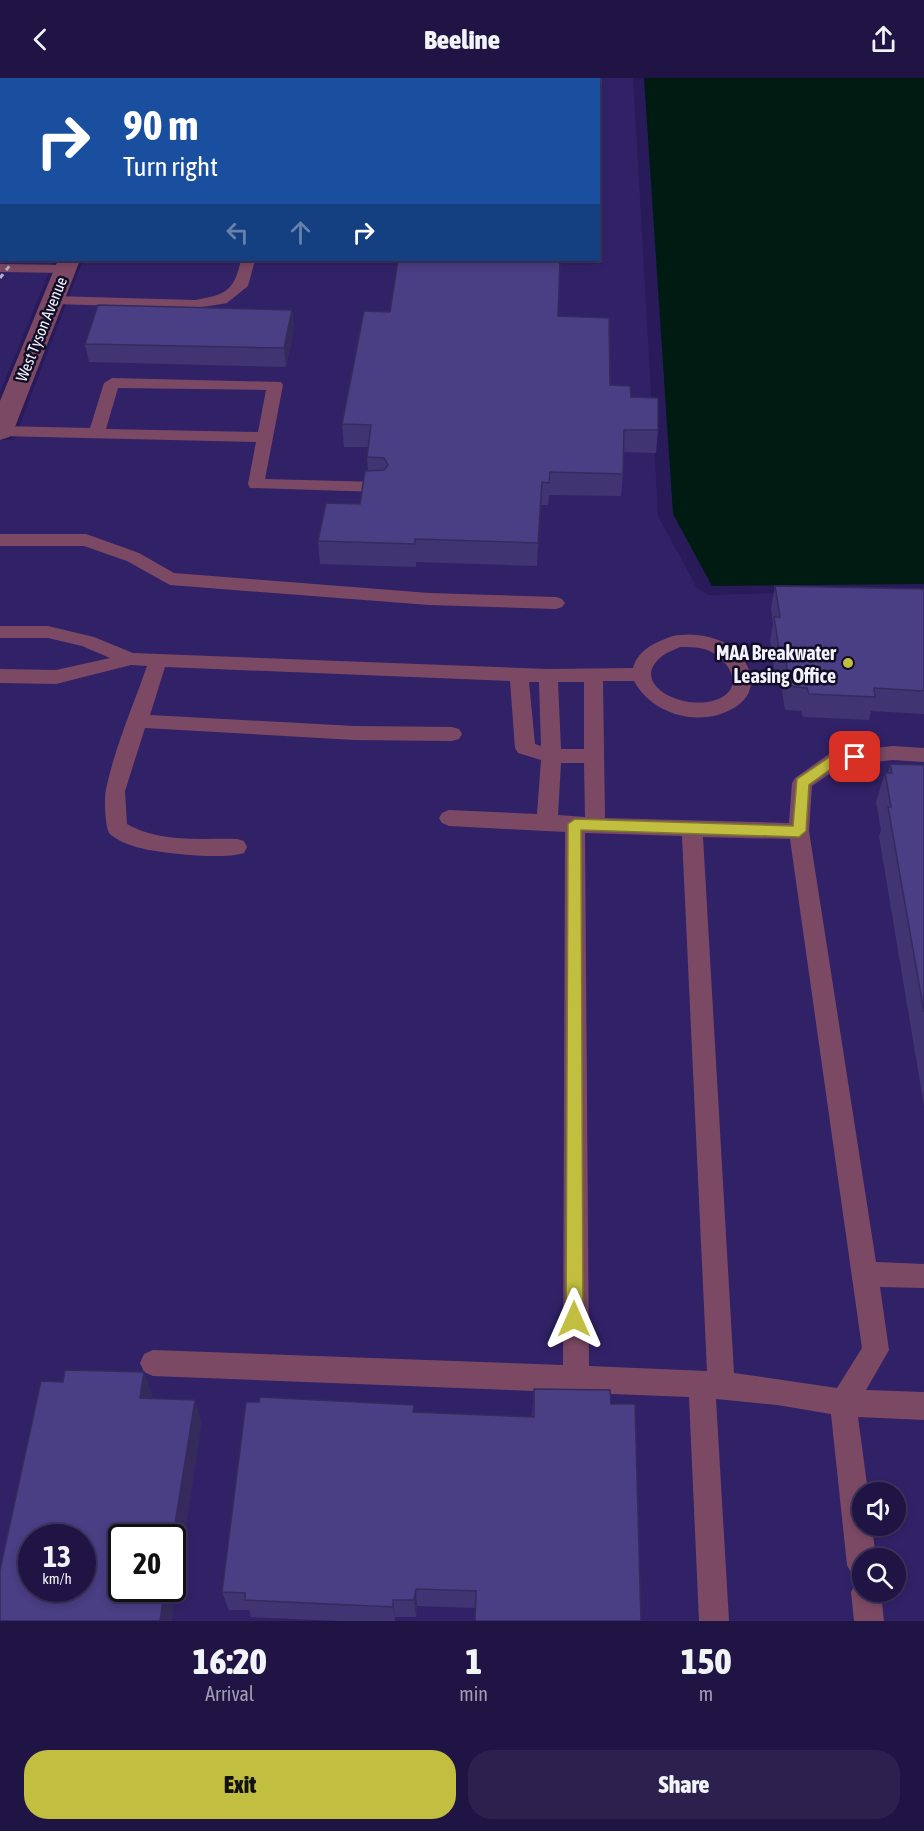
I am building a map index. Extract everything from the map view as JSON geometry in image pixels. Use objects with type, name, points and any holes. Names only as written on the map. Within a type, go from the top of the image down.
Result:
[{"type":"street","name":"West Tyson Avenue","points":[[0,432],[67,264]]},
{"type":"lane","points":[[53,300],[195,304],[222,300],[243,283],[248,261]]},
{"type":"lane","points":[[0,268],[67,264]]},
{"type":"lane","points":[[97,434],[112,383],[275,385],[255,484],[379,487]]},
{"type":"lane","points":[[0,432],[265,437]]},
{"type":"lane","points":[[0,540],[86,540],[133,557],[170,579],[429,599],[556,603]]},
{"type":"lane","points":[[0,632],[48,632],[87,641],[131,659]]},
{"type":"lane","points":[[678,641],[694,641],[710,644],[725,651],[736,661],[742,672],[742,684],[737,695],[728,704],[714,709],[681,710],[652,696],[641,674],[643,663],[651,653],[678,641]]},
{"type":"lane","points":[[0,676],[56,677],[131,659],[548,676],[641,674]]},
{"type":"lane","points":[[158,660],[115,791],[117,828],[130,837],[161,843],[237,847]]},
{"type":"lane","points":[[519,675],[525,748],[551,756],[594,756]]},
{"type":"lane","points":[[547,823],[551,756],[548,676]]},
{"type":"lane","points":[[576,1378],[585,825],[594,756],[593,676]]},
{"type":"lane","points":[[138,721],[354,733],[452,734]]},
{"type":"lane","points":[[860,1548],[843,1403],[876,1350],[799,831],[802,783],[836,759],[893,753],[924,755]]},
{"type":"lane","points":[[449,818],[585,825],[799,831]]},
{"type":"lane","points":[[692,828],[712,1386],[714,1621]]},
{"type":"lane","points":[[866,1274],[924,1276]]},
{"type":"lane","points":[[153,1363],[576,1378],[801,1393],[843,1403],[924,1406]]},
{"type":"lane","points":[[867,1602],[869,1621]]},
{"type":"shaded area","points":[[600,78],[633,78],[658,516],[697,588],[708,595],[924,589],[924,1621],[0,1621],[0,440],[14,440],[83,261],[600,261]]},
{"type":"shaded area","points":[[644,78],[924,78],[924,584],[712,586],[673,514]]},
{"type":"shaded area","points":[[0,261],[54,261],[0,392]]},
{"type":"building","points":[[398,261],[560,261],[558,316],[609,318],[610,385],[630,386],[631,397],[658,398],[658,430],[624,430],[623,474],[550,472],[549,483],[542,482],[538,543],[415,539],[415,544],[318,541],[326,503],[360,504],[365,471],[384,470],[388,465],[384,458],[367,457],[371,425],[342,424],[364,311],[390,312]]},
{"type":"building","points":[[98,305],[292,310],[284,348],[85,344]]},
{"type":"building","name":"MAA Breakwater Leasing Office","points":[[775,586],[924,589],[924,691],[874,688],[875,697],[809,694],[807,688],[790,686],[786,662],[781,662],[774,617],[780,617]]},
{"type":"building","points":[[890,764],[924,765],[924,1012],[888,807],[891,807],[885,773],[892,773]]},
{"type":"building","points":[[65,1370],[144,1372],[140,1398],[195,1400],[175,1524],[108,1524],[108,1602],[163,1602],[160,1621],[0,1621],[0,1570],[41,1381],[63,1382]]},
{"type":"building","points":[[534,1389],[610,1390],[611,1404],[635,1404],[641,1621],[475,1621],[476,1591],[416,1589],[414,1600],[393,1600],[393,1607],[245,1600],[245,1593],[222,1592],[246,1402],[259,1402],[260,1397],[414,1405],[413,1412],[534,1417]]},
{"type":"railway","points":[[0,278],[13,261]]},
{"type":"place","name":"MAA Breakwater Leasing Office","points":[[848,663]]},
{"type":"route","points":[[574,1319],[575,824],[799,831],[802,783],[836,759],[855,757]]}]
